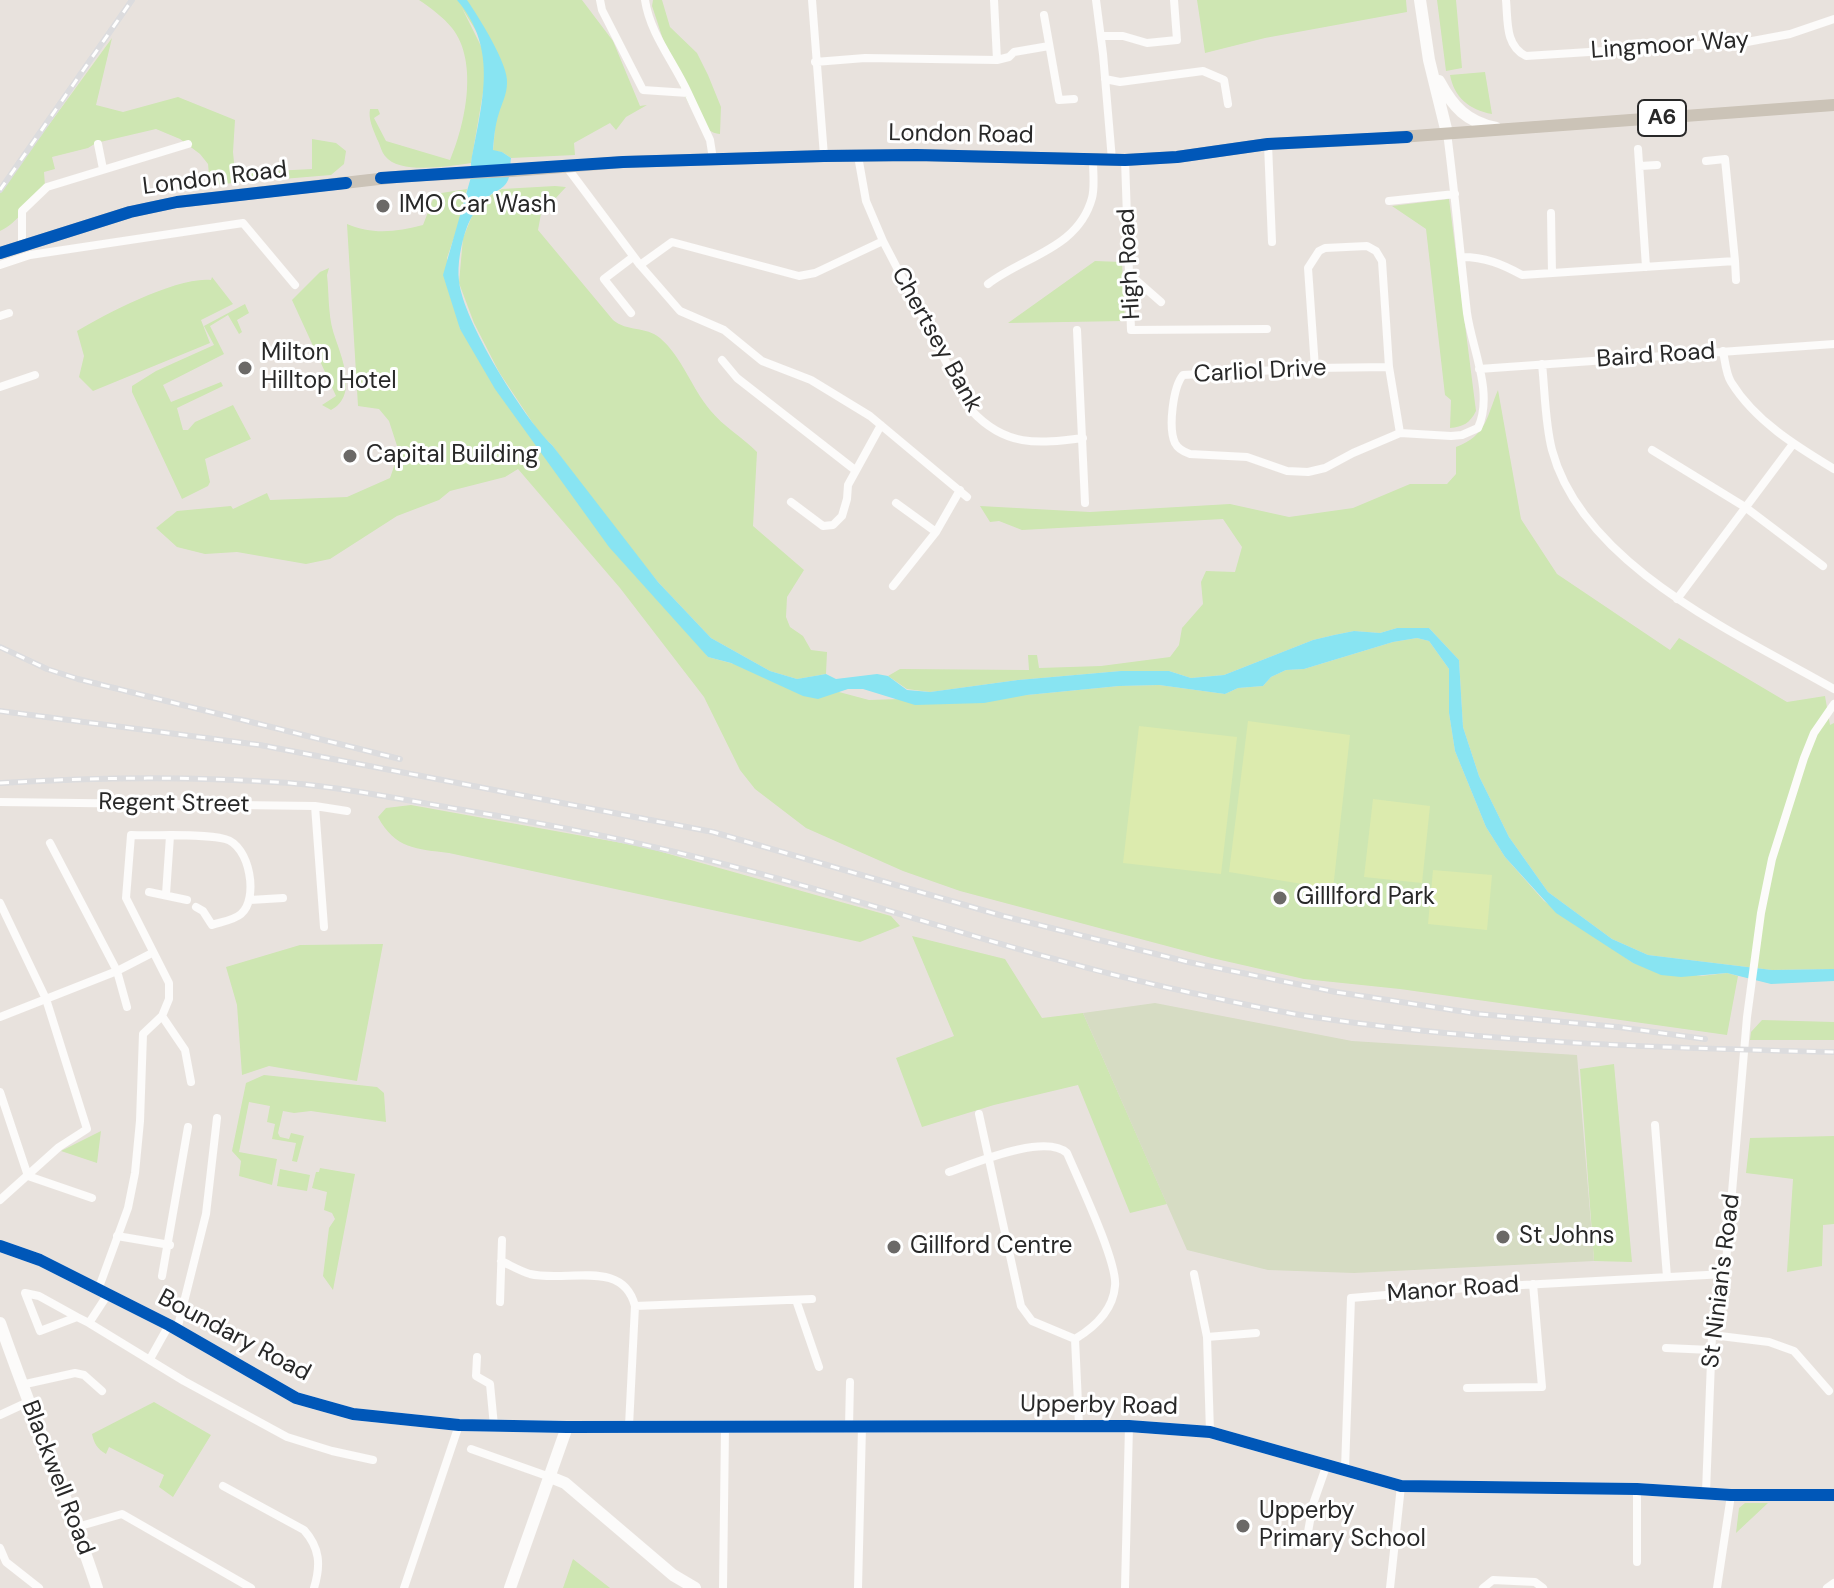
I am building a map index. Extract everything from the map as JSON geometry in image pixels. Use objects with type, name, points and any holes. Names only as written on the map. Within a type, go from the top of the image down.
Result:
[{"type":"main road","name":"London Road","points":[[0,253],[130,212],[177,202],[295,191],[362,180],[713,159],[858,156],[1093,161],[1177,157],[1268,144],[1834,105]]},
{"type":"street","points":[[600,0],[602,10],[643,90],[688,93]]},
{"type":"street","points":[[645,0],[657,35],[710,140],[713,159]]},
{"type":"street","points":[[994,0],[997,60]]},
{"type":"street","name":"High Road","points":[[1096,0],[1118,160],[1131,330],[1267,329]]},
{"type":"street","points":[[1101,36],[1123,36],[1147,43],[1177,40],[1174,0]]},
{"type":"street","points":[[1420,0],[1429,60],[1447,133]]},
{"type":"street","name":"Lingmoor Way","points":[[1506,0],[1510,41],[1516,52],[1526,56],[1747,42],[1790,34],[1834,19]]},
{"type":"street","points":[[811,1],[824,156]]},
{"type":"street","points":[[1044,15],[1059,100],[1074,99]]},
{"type":"street","points":[[815,62],[865,58],[997,60],[1014,52],[1049,46]]},
{"type":"street","points":[[1429,60],[1455,108],[1481,125],[1503,130]]},
{"type":"street","points":[[1105,79],[1120,82],[1203,71],[1224,80],[1228,104]]},
{"type":"street","name":"Carliol Drive","points":[[1389,367],[1183,375],[1175,388],[1172,431],[1175,443],[1181,451],[1190,454],[1247,457],[1287,471],[1308,472],[1325,468],[1400,433],[1451,436],[1478,428],[1484,405],[1468,316],[1447,133]]},
{"type":"street","points":[[98,144],[103,169]]},
{"type":"street","points":[[22,246],[22,211],[47,187],[188,144]]},
{"type":"street","points":[[1268,144],[1272,242]]},
{"type":"street","points":[[1638,149],[1646,267]]},
{"type":"street","name":"Chertsey Bank","points":[[858,156],[866,201],[883,241],[960,391],[978,418],[990,429],[1021,443],[1083,438]]},
{"type":"street","points":[[1706,161],[1725,159],[1736,280]]},
{"type":"street","points":[[988,284],[1003,272],[1050,251],[1075,230],[1093,196],[1093,161]]},
{"type":"street","points":[[1640,166],[1657,165]]},
{"type":"street","points":[[565,166],[633,257],[680,311],[724,330],[762,361],[811,380],[870,416],[967,497]]},
{"type":"street","points":[[1389,201],[1455,194]]},
{"type":"street","points":[[1551,213],[1552,273]]},
{"type":"street","points":[[0,265],[30,255],[243,223],[295,285]]},
{"type":"street","points":[[1539,227],[1551,227]]},
{"type":"street","points":[[640,265],[672,242],[799,276],[815,273],[883,241]]},
{"type":"street","points":[[1315,368],[1308,268],[1319,251],[1325,248],[1367,246],[1376,251],[1382,261],[1389,367],[1400,433]]},
{"type":"street","points":[[631,313],[604,279],[633,257]]},
{"type":"street","points":[[1462,257],[1497,262],[1522,275],[1735,261]]},
{"type":"street","points":[[1129,274],[1161,302]]},
{"type":"street","points":[[1077,330],[1085,503]]},
{"type":"street","name":"Baird Road","points":[[1479,369],[1834,344]]},
{"type":"street","points":[[1723,351],[1730,380],[1761,418],[1793,444],[1834,469]]},
{"type":"street","points":[[722,360],[737,378],[855,470]]},
{"type":"street","points":[[1542,364],[1552,450],[1575,504],[1620,555],[1677,599],[1834,689]]},
{"type":"street","points":[[0,387],[35,375]]},
{"type":"street","points":[[791,502],[823,526],[833,525],[842,516],[848,485],[881,425]]},
{"type":"street","points":[[1677,599],[1793,444]]},
{"type":"street","points":[[1652,450],[1745,507],[1823,566]]},
{"type":"street","points":[[893,586],[936,532],[960,490]]},
{"type":"street","points":[[896,503],[936,532]]},
{"type":"street","name":"St Ninian's Road","points":[[1706,1492],[1712,1335],[1725,1274],[1747,1017],[1761,913],[1786,812],[1814,733],[1834,704]]},
{"type":"street","name":"Regent Street","points":[[0,802],[315,806],[347,811]]},
{"type":"street","points":[[315,806],[324,927]]},
{"type":"street","points":[[89,1323],[103,1292],[135,1173],[140,1121],[141,1043],[147,1027],[162,1016],[169,999],[169,983],[126,898],[131,835],[227,839],[236,845],[247,861],[250,900],[240,916],[212,925],[203,911],[196,907]]},
{"type":"street","points":[[166,894],[170,836]]},
{"type":"street","points":[[50,843],[117,971],[127,1007]]},
{"type":"street","points":[[149,892],[187,900]]},
{"type":"street","points":[[250,900],[283,898]]},
{"type":"street","points":[[0,903],[46,999],[87,1129],[59,1147],[0,1200]]},
{"type":"street","points":[[0,1017],[117,971],[152,953]]},
{"type":"street","points":[[162,1016],[185,1050],[191,1082]]},
{"type":"street","points":[[0,1092],[28,1176]]},
{"type":"street","points":[[979,1114],[1021,1306],[1032,1321],[1075,1339]]},
{"type":"street","points":[[150,1359],[173,1327],[206,1214],[217,1118]]},
{"type":"street","points":[[1655,1125],[1667,1277]]},
{"type":"street","points":[[162,1276],[170,1245],[188,1127]]},
{"type":"street","points":[[949,1172],[1040,1145],[1060,1146],[1067,1153],[1113,1266],[1115,1286],[1104,1316],[1075,1339]]},
{"type":"street","points":[[28,1176],[92,1198]]},
{"type":"street","points":[[117,1236],[170,1245]]},
{"type":"street","points":[[500,1302],[502,1240]]},
{"type":"street","name":"Boundary Road","points":[[0,1246],[40,1260],[173,1327],[296,1398],[353,1414],[459,1425]]},
{"type":"street","points":[[501,1261],[531,1274],[614,1278],[631,1293],[635,1306],[629,1426]]},
{"type":"street","points":[[1194,1274],[1207,1337],[1210,1432]]},
{"type":"street","name":"Manor Road","points":[[1345,1469],[1351,1298],[1725,1274]]},
{"type":"street","points":[[1467,1388],[1542,1387],[1533,1284]]},
{"type":"street","points":[[77,1317],[40,1331],[25,1293],[39,1296],[89,1323],[184,1381],[287,1437],[373,1460]]},
{"type":"street","points":[[635,1306],[812,1299]]},
{"type":"street","points":[[796,1300],[819,1367]]},
{"type":"street","name":"Blackwell Road","points":[[0,1323],[97,1588]]},
{"type":"street","points":[[1207,1337],[1256,1333]]},
{"type":"street","points":[[1712,1335],[1769,1342],[1794,1351],[1829,1391]]},
{"type":"street","points":[[1075,1339],[1079,1425]]},
{"type":"street","points":[[1666,1348],[1711,1350]]},
{"type":"street","points":[[477,1357],[476,1376],[490,1384],[494,1426]]},
{"type":"street","points":[[21,1385],[75,1373],[84,1375],[102,1391]]},
{"type":"street","points":[[850,1382],[856,1427],[858,1588]]},
{"type":"street","points":[[0,1415],[28,1402]]},
{"type":"street","points":[[404,1588],[459,1425]]},
{"type":"street","name":"Upperby Road","points":[[459,1425],[725,1428],[1129,1426],[1210,1432],[1401,1486],[1834,1495]]},
{"type":"street","points":[[1125,1588],[1129,1426]]},
{"type":"street","points":[[510,1588],[567,1427]]},
{"type":"street","points":[[723,1588],[725,1428]]},
{"type":"street","points":[[471,1449],[565,1483],[673,1575],[695,1588]]},
{"type":"street","points":[[1308,1532],[1313,1504],[1327,1464]]},
{"type":"street","points":[[223,1486],[300,1525],[317,1550],[318,1574],[314,1588]]},
{"type":"street","points":[[1390,1588],[1401,1486]]},
{"type":"street","points":[[1637,1489],[1637,1562]]},
{"type":"street","points":[[1717,1588],[1731,1495]]},
{"type":"street","points":[[77,1527],[122,1514],[251,1588]]},
{"type":"street","points":[[0,1548],[6,1562],[39,1588]]},
{"type":"street","points":[[1483,1588],[1493,1580],[1535,1582],[1543,1588]]},
{"type":"street","points":[[1827,1588],[1834,1583]]},
{"type":"green space","points":[[419,0],[582,0],[613,41],[640,106],[647,105],[626,117],[616,130],[610,123],[574,143],[575,155],[511,158],[493,151],[500,70],[462,8],[484,52],[485,81],[471,163],[425,168],[392,162],[377,139],[370,120],[370,109],[378,109],[380,114],[374,118],[386,141],[450,160],[467,94],[465,58],[460,42],[445,20]]},
{"type":"green space","points":[[653,0],[662,0],[670,27],[697,53],[708,75],[721,107],[720,134],[708,129],[687,100],[662,37]]},
{"type":"green space","points":[[1197,0],[1406,0],[1407,12],[1265,38],[1205,53]]},
{"type":"green space","points":[[1437,0],[1456,0],[1462,68],[1446,71]]},
{"type":"green space","points":[[112,38],[96,105],[123,112],[178,97],[235,120],[235,173],[312,169],[312,139],[336,143],[346,151],[344,164],[331,175],[210,185],[208,164],[200,154],[180,139],[156,129],[52,157],[55,169],[44,172],[45,186],[19,217],[0,231],[0,192]]},
{"type":"green space","points":[[1485,72],[1492,114],[1464,101],[1455,90],[1450,75]]},
{"type":"green space","points":[[566,187],[541,214],[538,230],[613,320],[655,334],[668,346],[710,410],[757,452],[753,526],[804,570],[787,597],[786,617],[790,627],[803,636],[811,650],[827,652],[826,674],[797,679],[770,671],[711,638],[658,582],[601,512],[552,445],[540,434],[499,372],[474,323],[459,283],[463,238],[472,216],[489,196],[502,189]]},
{"type":"green space","points":[[467,189],[447,258],[460,329],[708,657],[869,700],[1027,695],[1159,685],[1225,694],[1238,688],[1263,686],[1271,677],[1286,670],[1304,669],[1393,642],[1417,638],[1429,641],[1449,669],[1449,713],[1455,751],[1486,827],[1505,857],[1544,901],[1633,963],[1701,976],[1727,973],[1738,976],[1727,1035],[1400,989],[1304,979],[1212,958],[960,891],[903,871],[806,828],[755,789],[740,770],[704,697],[620,588],[518,469],[505,477],[450,491],[439,500],[397,516],[330,559],[306,564],[237,552],[205,554],[177,547],[156,528],[177,511],[231,506],[233,509],[267,493],[270,500],[347,497],[390,478],[399,452],[389,421],[379,409],[358,406],[347,224],[366,230],[385,231],[423,225],[435,194]]},
{"type":"green space","points":[[1449,199],[1476,411],[1466,424],[1450,428],[1451,400],[1445,395],[1426,229],[1392,206]]},
{"type":"green space","points":[[1095,261],[1122,262],[1125,321],[1008,323]]},
{"type":"green space","points":[[329,268],[330,317],[346,374],[345,395],[331,410],[322,405],[336,396],[292,300],[320,272]]},
{"type":"green space","points":[[212,277],[233,304],[201,320],[210,343],[93,391],[79,377],[84,356],[77,331],[143,297],[197,280],[211,280]]},
{"type":"green space","points":[[245,304],[249,313],[237,320],[242,332],[239,334],[228,315],[210,326],[224,354],[163,385],[171,402],[221,382],[223,386],[177,408],[183,430],[233,405],[251,439],[205,459],[210,482],[208,486],[182,499],[132,392],[132,386],[156,371],[214,345],[204,326]]},
{"type":"green space","points":[[1498,390],[1521,519],[1557,574],[1670,650],[1679,638],[1787,702],[1825,696],[1830,725],[1834,723],[1834,969],[1772,970],[1648,955],[1612,939],[1548,892],[1509,837],[1479,776],[1463,727],[1459,660],[1429,628],[1397,628],[1380,633],[1354,631],[1334,635],[1313,640],[1224,675],[1191,678],[1169,671],[1121,671],[930,692],[907,689],[888,676],[900,669],[1029,670],[1028,655],[1037,655],[1039,668],[1101,666],[1170,657],[1179,645],[1182,628],[1203,604],[1201,582],[1206,571],[1235,572],[1242,547],[1223,519],[1022,530],[999,521],[990,522],[980,506],[1090,512],[1230,504],[1289,517],[1353,508],[1410,484],[1447,484],[1456,474],[1456,447],[1480,431]]},
{"type":"green space","points":[[1248,721],[1350,735],[1333,889],[1229,872]]},
{"type":"green space","points":[[1139,726],[1237,737],[1221,874],[1123,863]]},
{"type":"green space","points":[[1373,799],[1430,806],[1422,883],[1364,877]]},
{"type":"green space","points":[[411,805],[644,847],[891,916],[900,926],[860,942],[408,846],[392,836],[378,817],[386,808]]},
{"type":"green space","points":[[1433,870],[1492,875],[1487,930],[1428,924]]},
{"type":"green space","points":[[912,936],[1005,959],[1042,1018],[1083,1013],[1167,1204],[1130,1213],[1078,1085],[994,1105],[922,1127],[896,1058],[954,1036]]},
{"type":"green space","points":[[383,944],[357,1081],[269,1066],[242,1075],[237,1005],[226,967],[300,945]]},
{"type":"green space","points":[[1155,1003],[1352,1041],[1577,1055],[1594,1261],[1354,1273],[1268,1270],[1187,1250],[1083,1013]]},
{"type":"green space","points":[[1762,1020],[1834,1022],[1834,1040],[1750,1040],[1751,1032]]},
{"type":"green space","points":[[1614,1064],[1632,1262],[1594,1261],[1580,1069]]},
{"type":"green space","points":[[264,1075],[377,1087],[384,1093],[386,1122],[311,1111],[283,1111],[278,1133],[280,1137],[289,1139],[291,1133],[304,1136],[297,1162],[292,1161],[296,1143],[272,1139],[275,1124],[267,1122],[270,1106],[249,1102],[239,1152],[277,1159],[272,1185],[239,1176],[241,1161],[232,1151],[246,1083]]},
{"type":"green space","points":[[101,1131],[97,1163],[61,1151]]},
{"type":"green space","points":[[1834,1136],[1834,1224],[1823,1225],[1822,1266],[1787,1272],[1793,1179],[1746,1173],[1750,1138]]},
{"type":"green space","points":[[320,1168],[355,1174],[333,1290],[323,1276],[329,1228],[335,1219],[332,1213],[324,1210],[327,1192],[312,1188]]},
{"type":"green space","points":[[280,1169],[310,1175],[307,1191],[277,1186]]},
{"type":"green space","points":[[154,1402],[211,1435],[173,1497],[159,1487],[164,1475],[109,1447],[106,1454],[96,1446],[92,1434]]},
{"type":"green space","points":[[1745,1503],[1768,1503],[1736,1533],[1739,1508]]},
{"type":"green space","points":[[573,1559],[610,1588],[563,1588]]},
{"type":"water","points":[[457,0],[467,0],[503,65],[507,87],[493,150],[511,158],[508,181],[478,207],[463,240],[459,281],[471,320],[496,368],[540,432],[658,582],[711,638],[770,671],[797,679],[826,674],[836,679],[877,674],[888,676],[907,690],[930,692],[1121,671],[1169,671],[1191,678],[1224,675],[1313,640],[1334,635],[1354,631],[1380,633],[1397,628],[1429,628],[1459,660],[1463,727],[1479,776],[1509,837],[1548,892],[1612,939],[1648,955],[1772,970],[1834,969],[1834,981],[1771,984],[1727,973],[1681,977],[1661,975],[1633,963],[1556,913],[1505,857],[1486,827],[1455,751],[1449,713],[1449,669],[1429,641],[1417,638],[1393,642],[1304,669],[1286,670],[1271,677],[1263,686],[1238,688],[1225,694],[1159,685],[1119,686],[1027,695],[984,703],[915,705],[863,689],[848,689],[818,699],[803,696],[731,663],[708,657],[609,547],[495,389],[460,329],[443,275],[471,177],[484,78],[479,38]]},
{"type":"railway","points":[[0,190],[132,0]]},
{"type":"railway","points":[[0,647],[47,669],[78,679],[400,759]]},
{"type":"railway","points":[[0,711],[260,745],[713,832],[1003,916],[1188,962],[1336,992],[1479,1014],[1705,1039]]},
{"type":"railway","points":[[0,783],[181,778],[290,783],[353,791],[560,827],[663,849],[1076,965],[1288,1013],[1512,1039],[1834,1052]]},
{"type":"cycle path","points":[[381,178],[623,162],[824,156],[1125,160],[1177,157],[1268,144],[1407,137]]},
{"type":"cycle path","points":[[0,253],[130,212],[177,202],[346,183]]},
{"type":"cycle path","points":[[0,1246],[40,1260],[169,1325],[296,1398],[353,1414],[459,1425],[567,1427],[1129,1426],[1210,1432],[1401,1486],[1834,1495]]},
{"type":"place","name":"IMO Car Wash","points":[[383,206]]},
{"type":"place","name":"Milton Hilltop Hotel","points":[[245,368]]},
{"type":"place","name":"Capital Building","points":[[350,456]]},
{"type":"place","name":"Gilllford Park","points":[[1280,898]]},
{"type":"place","name":"St Johns","points":[[1503,1237]]},
{"type":"place","name":"Gillford Centre","points":[[894,1247]]},
{"type":"place","name":"Upperby Primary School","points":[[1243,1526]]}]
